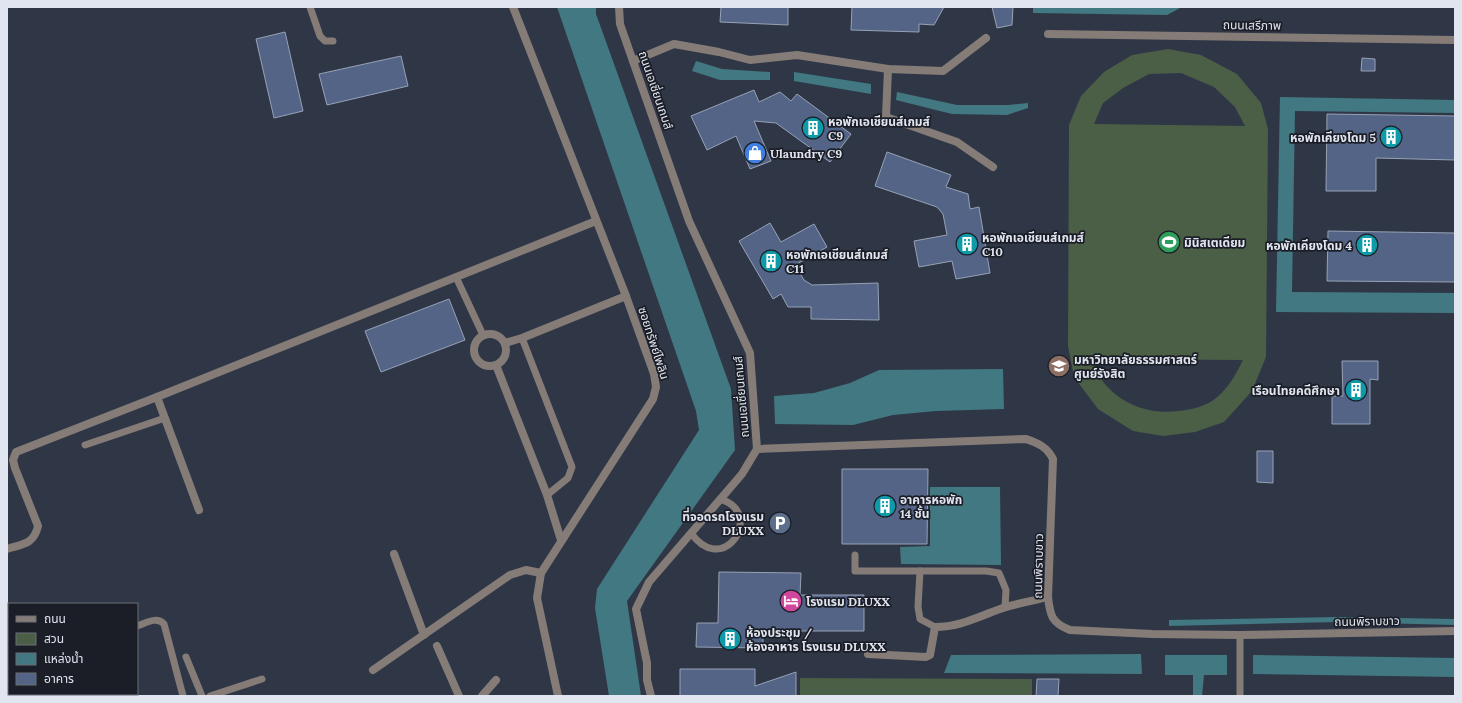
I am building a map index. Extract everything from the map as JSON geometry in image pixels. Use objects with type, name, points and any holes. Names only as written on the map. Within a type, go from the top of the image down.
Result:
[{"type":"street","name":"ซอยทรัพย์ไพลิน","points":[[513,7],[626,296],[654,374],[656,387],[653,399],[541,573],[536,598],[558,696]]},
{"type":"street","name":"ถนนเอเซี่ยนเกมส์","points":[[619,7],[620,24],[689,221],[750,353],[757,449],[742,474],[649,582],[636,609],[647,664],[647,680],[651,696]]},
{"type":"street","name":"ถนนเสรีภาพ","points":[[1048,34],[1455,40]]},
{"type":"street","points":[[633,62],[674,44],[719,52],[750,60],[797,56],[888,69],[944,72],[986,38]]},
{"type":"street","points":[[888,69],[886,116],[957,142],[993,167]]},
{"type":"street","points":[[7,549],[29,543],[36,533],[38,526],[15,468],[13,460],[16,452],[596,221]]},
{"type":"street","points":[[505,343],[522,338],[626,296]]},
{"type":"street","points":[[496,334],[505,343],[505,356],[496,365],[485,366],[475,358],[474,345],[483,335],[496,334]]},
{"type":"street","points":[[496,365],[547,495],[561,540]]},
{"type":"street","points":[[156,397],[200,510]]},
{"type":"street","name":"ถนนพิราบขาว","points":[[757,449],[1026,439],[1040,444],[1049,451],[1053,459],[1048,597],[1050,611],[1058,625],[1070,630],[1152,634],[1240,635],[1455,631]]},
{"type":"street","points":[[394,554],[424,635]]},
{"type":"street","points":[[373,670],[510,575],[526,570],[541,573]]},
{"type":"street","points":[[868,654],[926,657],[930,655],[932,650],[935,627],[962,625],[1005,607],[1048,597]]},
{"type":"street","points":[[437,646],[460,696]]},
{"type":"street","points":[[482,696],[496,680]]},
{"type":"lane","points":[[310,7],[320,36],[325,41],[333,41]]},
{"type":"lane","points":[[456,277],[483,335]]},
{"type":"lane","points":[[522,338],[572,467],[568,478],[547,495]]},
{"type":"lane","points":[[86,444],[165,418]]},
{"type":"lane","points":[[691,533],[698,544],[710,549],[723,548],[734,542],[740,530],[740,517],[733,506],[721,499]]},
{"type":"lane","points":[[855,555],[855,571],[986,571],[999,573],[1006,590],[1005,607]]},
{"type":"lane","points":[[920,571],[918,607],[920,619],[935,627]]},
{"type":"lane","points":[[138,626],[156,620],[161,620],[164,624],[183,696]]},
{"type":"lane","points":[[1240,635],[1240,696]]},
{"type":"lane","points":[[186,657],[202,696]]},
{"type":"lane","points":[[210,696],[262,679]]},
{"type":"green space","name":"มินิสเตเดียม","points":[[1168,49],[1201,55],[1237,74],[1261,103],[1268,129],[1266,357],[1252,391],[1224,422],[1195,432],[1163,436],[1133,431],[1098,409],[1074,377],[1068,346],[1069,125],[1081,96],[1104,72],[1132,55]],"holes":[[[1181,73],[1214,87],[1235,107],[1245,126],[1094,124],[1103,103],[1123,88],[1149,74]],[[1092,359],[1243,360],[1226,388],[1212,401],[1191,409],[1168,412],[1136,406],[1117,395],[1108,388],[1101,379]]]},
{"type":"green space","points":[[800,678],[1032,679],[1032,696],[800,696]]},
{"type":"water","points":[[557,7],[596,7],[596,14],[731,389],[735,450],[627,601],[641,696],[609,696],[595,608],[597,589],[699,430],[696,411]]},
{"type":"water","points":[[1033,7],[1182,7],[1167,15],[1033,13]]},
{"type":"water","points":[[696,61],[722,69],[770,72],[770,80],[720,80],[692,71]]},
{"type":"water","points":[[794,72],[871,84],[871,94],[794,81]]},
{"type":"water","points":[[897,92],[957,105],[1008,105],[1028,103],[1028,108],[1007,115],[952,114],[896,100]]},
{"type":"water","points":[[1280,97],[1455,100],[1455,113],[1295,111],[1292,292],[1455,293],[1455,313],[1276,312]]},
{"type":"water","points":[[1003,369],[1004,409],[936,411],[893,415],[853,425],[775,424],[774,396],[814,393],[850,383],[879,370]]},
{"type":"water","points":[[930,487],[1000,487],[1001,565],[901,564],[900,547],[930,546]]},
{"type":"water","points":[[1338,617],[1455,619],[1455,625],[1338,622],[1169,626],[1169,620]]},
{"type":"water","points":[[1141,654],[1142,674],[944,673],[951,655]]},
{"type":"water","points":[[1165,655],[1227,655],[1227,675],[1204,675],[1202,696],[1193,696],[1193,675],[1165,675]]},
{"type":"water","points":[[1253,655],[1455,658],[1455,677],[1253,674]]},
{"type":"building","points":[[721,7],[788,7],[788,25],[720,22]]},
{"type":"building","points":[[852,7],[944,7],[934,25],[919,24],[919,32],[851,30]]},
{"type":"building","points":[[992,7],[1013,7],[1012,25],[997,28]]},
{"type":"building","points":[[285,32],[303,111],[274,118],[256,39]]},
{"type":"building","points":[[401,56],[408,86],[327,105],[319,74]]},
{"type":"building","points":[[1362,58],[1375,59],[1375,71],[1361,71]]},
{"type":"building","name":"หอพักเอเชียนส์เกมส์ C9","points":[[754,90],[759,102],[780,92],[791,101],[797,94],[851,134],[830,162],[776,123],[754,121],[771,161],[750,169],[736,136],[707,150],[691,116]]},
{"type":"building","name":"หอพักเคียงโดม 5","points":[[1327,114],[1455,116],[1455,160],[1376,158],[1376,191],[1326,191]]},
{"type":"building","name":"หอพักเอเชียนส์เกมส์ C10","points":[[887,152],[951,175],[946,187],[968,194],[970,209],[979,207],[990,273],[956,279],[952,261],[919,267],[914,241],[947,235],[943,214],[937,207],[875,186]]},
{"type":"building","name":"หอพักเอเชียนส์เกมส์ C11","points":[[770,223],[781,242],[814,224],[827,247],[795,265],[804,280],[812,285],[878,283],[879,320],[811,319],[811,307],[788,307],[781,294],[773,299],[739,241]]},
{"type":"building","name":"หอพักเคียงโดม 4","points":[[1328,231],[1455,233],[1455,282],[1327,281]]},
{"type":"building","points":[[449,299],[465,340],[381,372],[365,331]]},
{"type":"building","name":"เรือนไทยคดีศึกษา","points":[[1342,361],[1378,361],[1378,380],[1370,379],[1370,424],[1332,424],[1332,396],[1343,396]]},
{"type":"building","points":[[1257,451],[1273,451],[1273,483],[1257,482]]},
{"type":"building","name":"อาคารหอพัก 14 ชั้น","points":[[842,469],[928,469],[927,544],[842,544]]},
{"type":"building","name":"โรงแรม DLUXX","points":[[719,572],[801,573],[800,595],[864,595],[864,631],[763,631],[763,648],[696,647],[697,623],[718,623]]},
{"type":"building","points":[[680,669],[755,669],[755,686],[796,672],[796,696],[680,696]]},
{"type":"building","points":[[1037,679],[1059,679],[1058,696],[1036,696]]},
{"type":"place","name":"หอพักเอเชียนส์เกมส์ C9","points":[[813,128]]},
{"type":"place","name":"หอพักเคียงโดม 5","points":[[1391,137]]},
{"type":"place","name":"Ulaundry C9","points":[[755,153]]},
{"type":"place","name":"มินิสเตเดียม","points":[[1169,242]]},
{"type":"place","name":"หอพักเอเชียนส์เกมส์ C10","points":[[967,244]]},
{"type":"place","name":"หอพักเคียงโดม 4","points":[[1367,245]]},
{"type":"place","name":"หอพักเอเชียนส์เกมส์ C11","points":[[771,261]]},
{"type":"place","name":"มหาวิทยาลัยธรรมศาสตร์ ศูนย์รังสิต","points":[[1059,366]]},
{"type":"place","name":"เรือนไทยคดีศึกษา","points":[[1356,390]]},
{"type":"place","name":"อาคารหอพัก 14 ชั้น","points":[[885,506]]},
{"type":"place","name":"ที่จอดรถโรงแรม DLUXX","points":[[780,523]]},
{"type":"place","name":"โรงแรม DLUXX","points":[[791,601]]},
{"type":"place","name":"ห้องประชุม / ห้องอาหาร โรงแรม DLUXX","points":[[730,639]]}]
